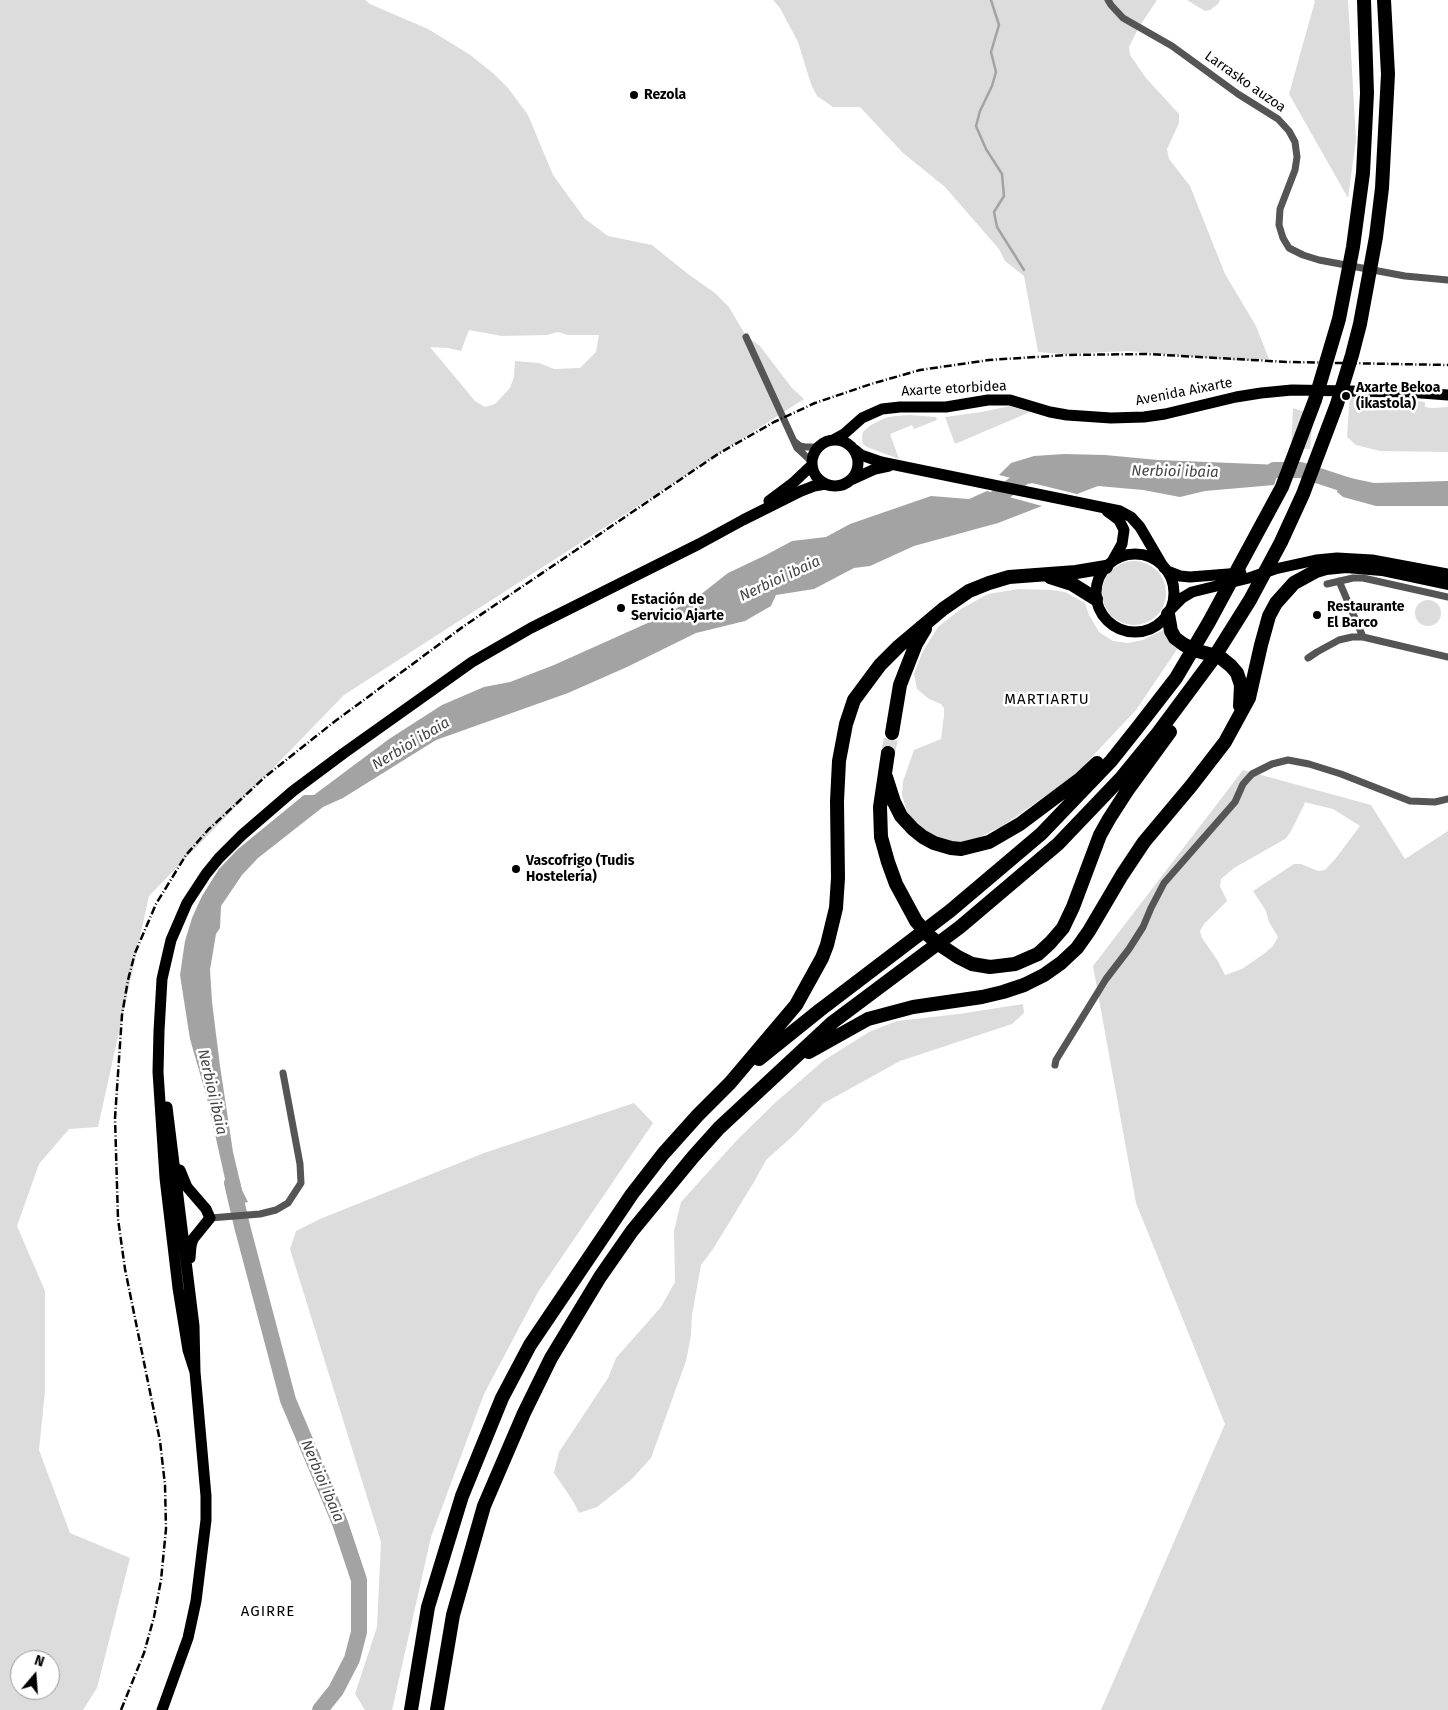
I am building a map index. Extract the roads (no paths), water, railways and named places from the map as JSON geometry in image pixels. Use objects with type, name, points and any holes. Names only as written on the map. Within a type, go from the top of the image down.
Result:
[{"type":"highway","points":[[730,1083],[820,1010],[950,911],[1041,834],[1111,761],[1173,676],[1198,633],[1209,622],[1282,487],[1315,400],[1339,319],[1353,247],[1363,172],[1367,94],[1364,0]]},
{"type":"highway","points":[[1173,676],[1106,754],[1080,779],[1012,829],[989,842],[971,847],[951,848],[922,837],[901,816],[894,802],[886,775],[888,757],[880,807],[882,837],[896,884],[916,921],[928,935],[943,948],[972,964],[990,967],[1016,964],[1038,954],[1050,944],[1062,928],[1073,907],[1100,835],[1109,819],[1196,690],[1250,600],[1281,542],[1303,494],[1336,404],[1360,324],[1376,237],[1382,188],[1388,74],[1384,0]]},
{"type":"highway","points":[[412,1710],[428,1607],[462,1496],[502,1398],[530,1345],[632,1194],[663,1154],[730,1083],[796,1005],[827,945],[836,908],[838,890],[837,801],[839,761],[846,724],[854,700],[880,666],[954,600],[990,583],[1009,577],[1076,572],[1109,564]]},
{"type":"highway","points":[[783,1068],[868,1019],[913,1007],[982,997],[1024,985],[1044,975],[1077,948],[1144,842],[1214,758],[1238,719],[1249,698],[1260,645],[1269,616],[1285,592],[1300,579],[1326,568],[1346,566],[1382,569],[1448,583]]},
{"type":"highway","points":[[1045,575],[1072,584],[1096,599]]},
{"type":"highway","points":[[1168,613],[1171,631],[1175,638],[1194,650],[1220,657],[1237,673],[1242,697],[1238,719]]},
{"type":"highway","points":[[892,733],[904,672],[916,644],[930,620]]},
{"type":"highway","points":[[437,1710],[453,1615],[484,1506],[524,1413],[551,1358],[600,1277],[648,1210],[719,1128],[833,1022],[960,927],[1058,844],[1122,777],[1196,690]]},
{"type":"main road","name":"Avenida Aixarte","points":[[1029,406],[1067,415],[1111,418],[1144,417],[1244,396],[1285,391],[1408,392],[1448,395]]},
{"type":"main road","name":"Axarte etorbidea","points":[[854,425],[867,415],[891,408],[946,407],[998,399],[1029,406]]},
{"type":"main road","points":[[826,484],[815,476],[812,464],[813,455],[822,444],[844,434],[854,425]]},
{"type":"main road","points":[[852,480],[858,466],[850,438],[854,425]]},
{"type":"main road","points":[[833,440],[843,441],[861,455],[881,462],[1120,511],[1131,517],[1140,527],[1173,584],[1173,598],[1168,613]]},
{"type":"main road","points":[[744,520],[785,490],[812,464]]},
{"type":"main road","points":[[162,1710],[188,1638],[196,1601],[205,1532],[206,1496],[195,1372],[194,1326],[179,1219],[164,1077],[160,1061],[159,1031],[162,979],[174,933],[187,903],[219,858],[242,835],[293,792],[344,753],[472,662],[531,628],[808,488],[826,484],[840,486],[868,471],[906,466]]},
{"type":"main road","points":[[1096,506],[1115,516],[1124,530],[1122,544],[1097,582],[1096,599],[1103,616],[1110,623],[1126,631],[1145,631],[1154,627],[1182,598],[1192,592],[1316,560],[1345,558],[1372,560],[1448,574]]},
{"type":"main road","points":[[1109,564],[1121,556],[1140,554],[1157,561],[1166,570],[1180,576],[1198,577],[1275,570]]},
{"type":"main road","points":[[160,1061],[158,1072],[166,1186],[178,1286],[188,1350],[195,1372]]},
{"type":"main road","points":[[166,1098],[172,1110],[183,1181],[206,1209],[207,1222],[196,1234],[191,1246],[190,1257],[197,1312],[194,1326]]},
{"type":"main road","points":[[162,1138],[167,1152],[172,1204],[179,1219],[192,1228],[207,1222]]},
{"type":"main road","points":[[178,1286],[181,1275],[176,1239],[179,1219],[192,1204],[201,1205]]},
{"type":"street","name":"Larrasko auzoa","points":[[1108,0],[1110,5],[1123,18],[1172,46],[1238,94],[1278,119],[1290,131],[1297,157],[1296,170],[1280,208],[1279,225],[1283,238],[1290,248],[1319,260],[1405,276],[1448,280]]},
{"type":"street","points":[[746,337],[797,448],[812,464]]},
{"type":"street","points":[[793,439],[800,446],[818,447]]},
{"type":"street","points":[[1327,584],[1363,578],[1448,597]]},
{"type":"street","points":[[1339,581],[1363,638]]},
{"type":"street","points":[[1308,658],[1339,640],[1352,637],[1448,657]]},
{"type":"street","points":[[1055,1065],[1056,1060],[1106,980],[1129,950],[1143,927],[1164,883],[1235,802],[1243,784],[1252,774],[1272,764],[1288,760],[1310,764],[1341,774],[1410,801],[1435,802],[1448,799]]},
{"type":"street","points":[[207,1222],[276,1210],[288,1203],[301,1183],[283,1073]]},
{"type":"water","points":[[1064,454],[1281,465],[1274,485],[1205,491],[1180,497],[1143,490],[1098,486],[1077,494],[999,475],[1011,463],[1034,456]]},
{"type":"water","points":[[1341,476],[1374,483],[1448,481],[1448,506],[1376,506],[1343,497],[1337,492]]},
{"type":"water","points":[[987,491],[1042,506],[998,523],[914,546],[870,566],[854,568],[814,589],[776,595],[771,606],[745,621],[696,633],[568,693],[436,740],[343,798],[323,807],[258,858],[242,875],[221,906],[220,928],[216,934],[210,970],[220,1066],[233,1152],[242,1190],[248,1202],[231,1206],[207,1098],[190,1039],[180,975],[185,941],[192,918],[202,896],[219,869],[238,849],[304,795],[314,795],[389,739],[442,705],[484,687],[510,682],[554,665],[661,617],[700,595],[728,573],[792,541],[826,537],[850,524],[931,496],[969,499]]},
{"type":"waterway","points":[[991,0],[999,25],[991,52],[996,72],[976,126],[986,149],[1002,174],[1004,196],[994,212],[997,227],[1024,270]]},
{"type":"waterway","name":"Nerbioi ibaia","points":[[1274,470],[1301,470],[1359,489]]},
{"type":"waterway","name":"Nerbioi ibaia","points":[[983,508],[1025,476],[1040,474]]},
{"type":"waterway","name":"Nerbioi ibaia","points":[[232,1183],[288,1400],[340,1523],[359,1580],[359,1632],[352,1659],[336,1690],[320,1710]]},
{"type":"tunnel","points":[[888,753],[892,733]]},
{"type":"railway","points":[[121,1710],[144,1653],[154,1617],[161,1580],[166,1529],[165,1485],[160,1441],[125,1269],[118,1219],[115,1118],[122,1015],[135,953],[156,904],[186,855],[208,830],[266,776],[334,722],[464,626],[718,454],[774,422],[815,403],[920,370],[989,360],[1067,355],[1147,354],[1288,362],[1448,365]]},
{"type":"place","name":"Rezola","points":[[634,95]]},
{"type":"place","name":"Axarte Bekoa (ikastola)","points":[[1346,396]]},
{"type":"place","name":"Estación de Servicio Ajarte","points":[[621,608]]},
{"type":"place","name":"Restaurante El Barco","points":[[1317,615]]},
{"type":"place","name":"Vascofrigo (Tudis Hostelería)","points":[[516,869]]},
{"type":"district","name":"MARTIARTU","points":[[1047,700]]},
{"type":"district","name":"AGIRRE","points":[[268,1612]]}]
